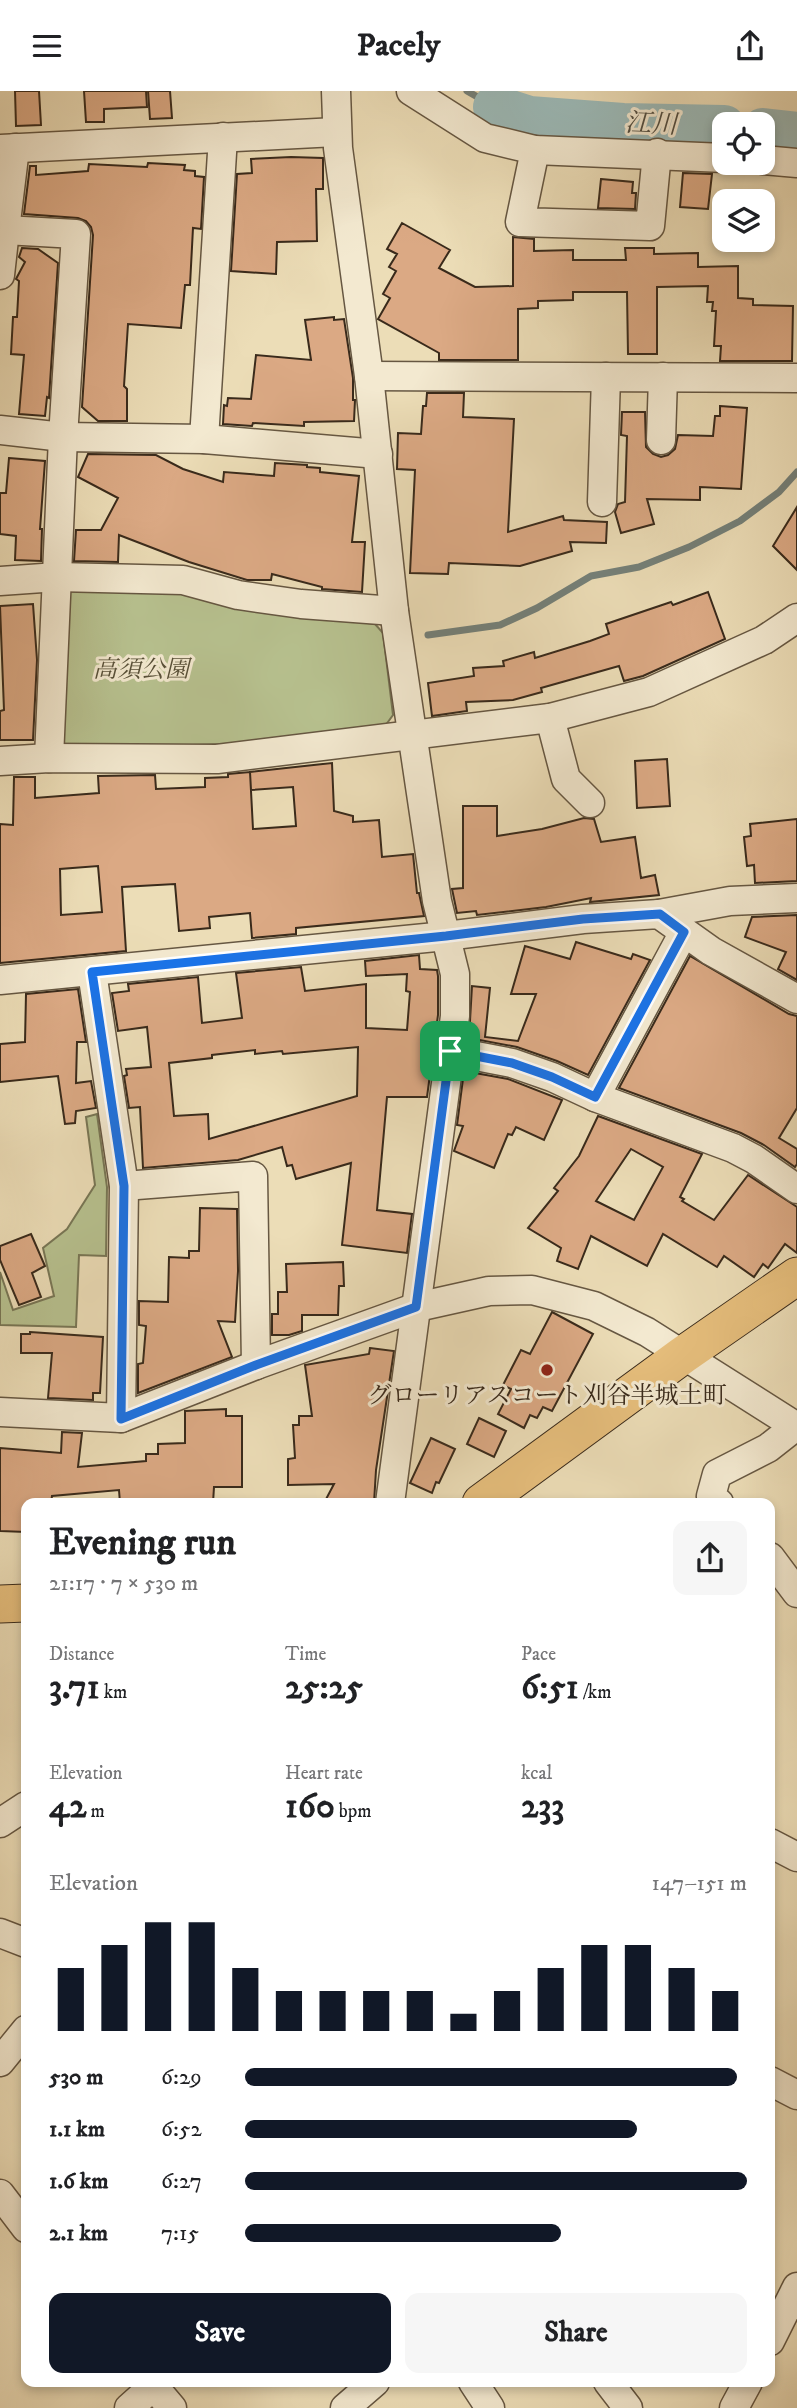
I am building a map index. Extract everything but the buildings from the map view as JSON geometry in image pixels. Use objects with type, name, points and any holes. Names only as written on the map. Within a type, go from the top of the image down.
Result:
[{"type":"main road","points":[[488,1498],[683,1355],[797,1276]]},
{"type":"main road","points":[[0,1604],[21,1603]]},
{"type":"street","points":[[336,91],[336,132],[369,376],[394,611],[437,901],[456,974],[455,1016],[391,1498]]},
{"type":"street","points":[[411,91],[485,138],[535,150],[712,157]]},
{"type":"street","points":[[0,275],[5,230],[7,149],[336,132]]},
{"type":"street","points":[[204,439],[223,137]]},
{"type":"street","points":[[535,150],[520,222],[650,226],[657,153]]},
{"type":"street","points":[[775,161],[797,163]]},
{"type":"street","points":[[5,230],[76,234],[63,437],[48,758]]},
{"type":"street","points":[[369,376],[797,378]]},
{"type":"street","points":[[602,502],[606,377]]},
{"type":"street","points":[[661,440],[663,377]]},
{"type":"street","points":[[0,430],[63,437],[204,439],[378,454]]},
{"type":"street","points":[[0,581],[57,577],[183,580],[238,595],[301,604],[394,611]]},
{"type":"street","points":[[0,761],[48,758],[217,759],[550,718],[649,692],[764,640],[797,618]]},
{"type":"street","points":[[550,718],[566,779],[590,803]]},
{"type":"street","points":[[0,980],[446,936],[583,919],[660,914],[730,901],[797,898]]},
{"type":"street","points":[[660,914],[711,950],[797,999]]},
{"type":"street","points":[[595,1097],[684,932]]},
{"type":"street","points":[[92,972],[124,1186],[121,1419]]},
{"type":"street","points":[[450,1051],[512,1063],[733,1148],[797,1189]]},
{"type":"street","points":[[124,1186],[253,1176],[256,1365]]},
{"type":"street","points":[[0,1412],[121,1419],[256,1365],[416,1307],[489,1291],[532,1290],[594,1306],[647,1332],[797,1426],[768,1448],[717,1474],[715,1498]]},
{"type":"street","points":[[775,1564],[797,1593]]},
{"type":"street","points":[[0,1823],[21,1809]]},
{"type":"street","points":[[775,1846],[797,1857]]},
{"type":"street","points":[[0,1933],[21,1941]]},
{"type":"street","points":[[0,2062],[21,2036]]},
{"type":"street","points":[[775,2084],[797,2095]]},
{"type":"street","points":[[0,2194],[21,2221]]},
{"type":"street","points":[[775,2328],[797,2287]]},
{"type":"street","points":[[129,2408],[150,2387]]},
{"type":"street","points":[[157,2387],[172,2408]]},
{"type":"street","points":[[349,2407],[370,2387]]},
{"type":"street","points":[[476,2387],[490,2408]]},
{"type":"street","points":[[612,2387],[628,2408]]},
{"type":"street","points":[[734,2408],[745,2387]]},
{"type":"green space","name":"高須公園","points":[[77,587],[184,592],[291,613],[375,624],[383,633],[393,715],[385,726],[224,744],[67,749],[60,741],[67,594]]},
{"type":"green space","points":[[97,1114],[107,1187],[106,1256],[79,1255],[76,1327],[0,1325],[0,1272],[13,1310],[54,1296],[43,1248],[67,1229],[95,1185],[86,1117]]},
{"type":"waterway","points":[[467,91],[495,107]]},
{"type":"waterway","name":"江川","points":[[495,107],[529,118],[623,125],[712,127]]},
{"type":"waterway","name":"江川","points":[[775,131],[797,134]]},
{"type":"waterway","points":[[428,635],[500,625],[537,608],[591,576],[639,567],[689,547],[740,521],[779,492],[797,472]]},
{"type":"place","name":"グローリアスコート刈谷半城土町","points":[[547,1370]]},
{"type":"route","points":[[660,914],[684,932],[595,1097],[552,1077],[512,1063],[450,1051],[416,1307],[256,1365],[121,1419],[124,1186],[92,972],[446,936],[583,919],[660,914]]}]
